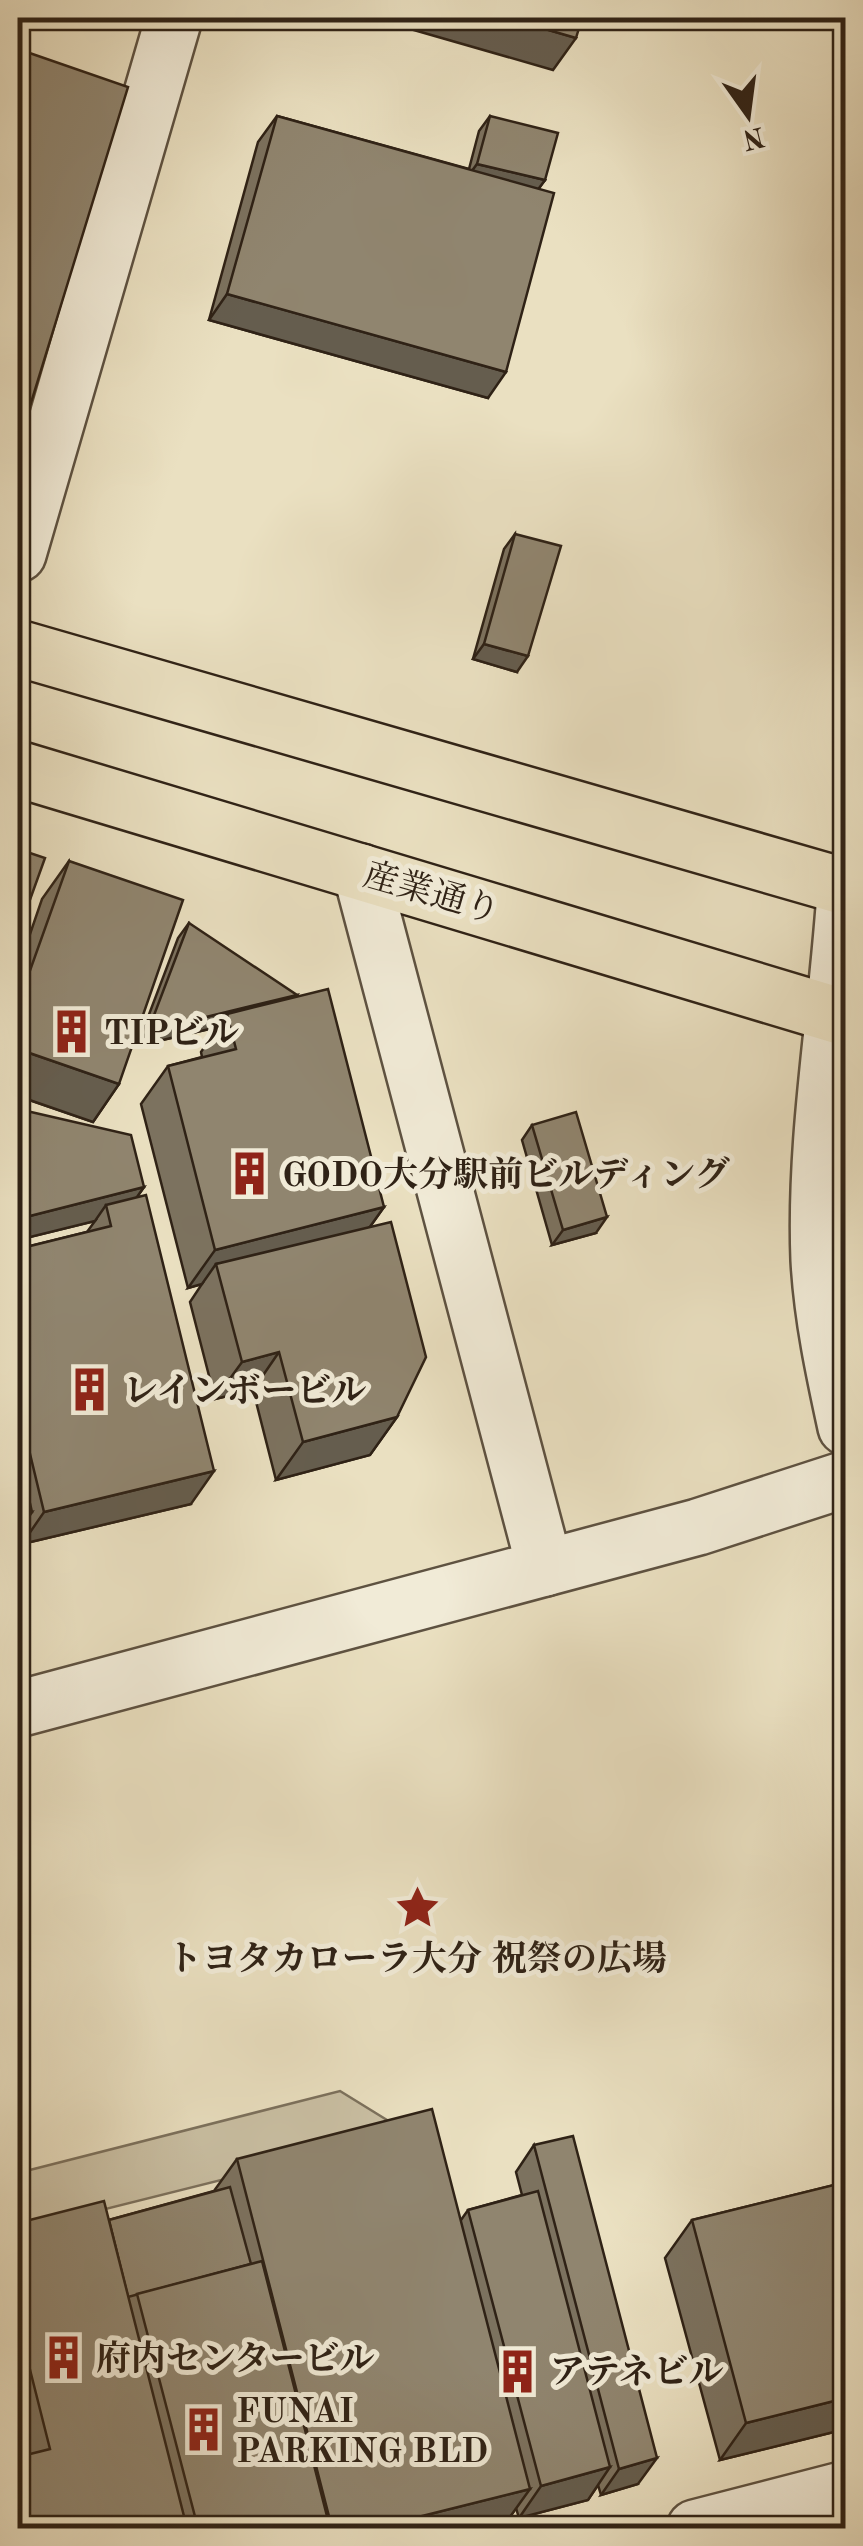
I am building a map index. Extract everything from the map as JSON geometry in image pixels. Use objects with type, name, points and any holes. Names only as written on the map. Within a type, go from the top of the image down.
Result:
[{"type":"highway","points":[[18,648],[845,887]]},
{"type":"highway","name":"産業通り","points":[[18,768],[841,1017]]},
{"type":"street","points":[[18,554],[174,18]]},
{"type":"street","points":[[361,872],[544,1568]]},
{"type":"street","points":[[846,878],[841,1017],[820,1165],[819,1262],[831,1357],[846,1426]]},
{"type":"street","points":[[18,1709],[698,1527],[846,1479]]},
{"type":"street","points":[[695,2528],[846,2488]]},
{"type":"shaded area","points":[[340,2091],[408,2133],[18,2231],[18,2173]]},
{"type":"building","points":[[507,18],[582,18],[576,38]]},
{"type":"building","points":[[18,49],[128,87],[18,445]]},
{"type":"building","points":[[277,116],[554,193],[506,372],[227,294]]},
{"type":"building","points":[[490,116],[558,133],[545,180],[477,164]]},
{"type":"building","points":[[515,534],[561,546],[528,656],[484,644]]},
{"type":"building","points":[[18,849],[45,858],[18,933]]},
{"type":"building","name":"TIPビル","points":[[69,861],[183,900],[119,1084],[18,1049],[18,992],[22,993]]},
{"type":"building","points":[[189,923],[297,995],[148,1031]]},
{"type":"building","name":"GODO大分駅前ビルディング","points":[[328,989],[384,1207],[215,1250],[168,1066],[236,1049],[227,1014]]},
{"type":"building","points":[[18,1109],[131,1135],[144,1187],[18,1219]]},
{"type":"building","points":[[576,1112],[607,1217],[563,1230],[532,1125]]},
{"type":"building","name":"レインボービル","points":[[146,1195],[214,1471],[44,1512],[18,1404],[18,1249],[111,1226],[106,1205]]},
{"type":"building","points":[[391,1222],[426,1357],[397,1417],[303,1442],[279,1352],[242,1362],[216,1264]]},
{"type":"building","points":[[18,1450],[32,1512],[18,1516]]},
{"type":"building","points":[[432,2109],[530,2489],[374,2528],[332,2528],[237,2159]]},
{"type":"building","points":[[573,2136],[657,2458],[619,2469],[534,2145]]},
{"type":"building","points":[[846,2182],[846,2398],[746,2423],[692,2220]]},
{"type":"building","points":[[230,2187],[251,2264],[128,2297],[109,2220]]},
{"type":"building","points":[[538,2191],[610,2467],[541,2486],[468,2210]]},
{"type":"building","name":"府内センタービル","points":[[104,2201],[187,2528],[18,2528],[18,2457],[50,2449],[18,2322],[18,2223]]},
{"type":"building","name":"FUNAI PARKING BLD","points":[[262,2261],[330,2528],[198,2528],[137,2294]]},
{"type":"place","name":"TIPビル","points":[[71,1032]]},
{"type":"place","name":"GODO大分駅前ビルディング","points":[[249,1174]]},
{"type":"place","name":"レインボービル","points":[[90,1390]]},
{"type":"place","name":"トヨタカローラ大分 祝祭の広場","points":[[417,1908]]},
{"type":"place","name":"府内センタービル","points":[[63,2358]]},
{"type":"place","name":"アテネビル","points":[[517,2371]]},
{"type":"place","name":"FUNAI PARKING BLD","points":[[203,2430]]}]
